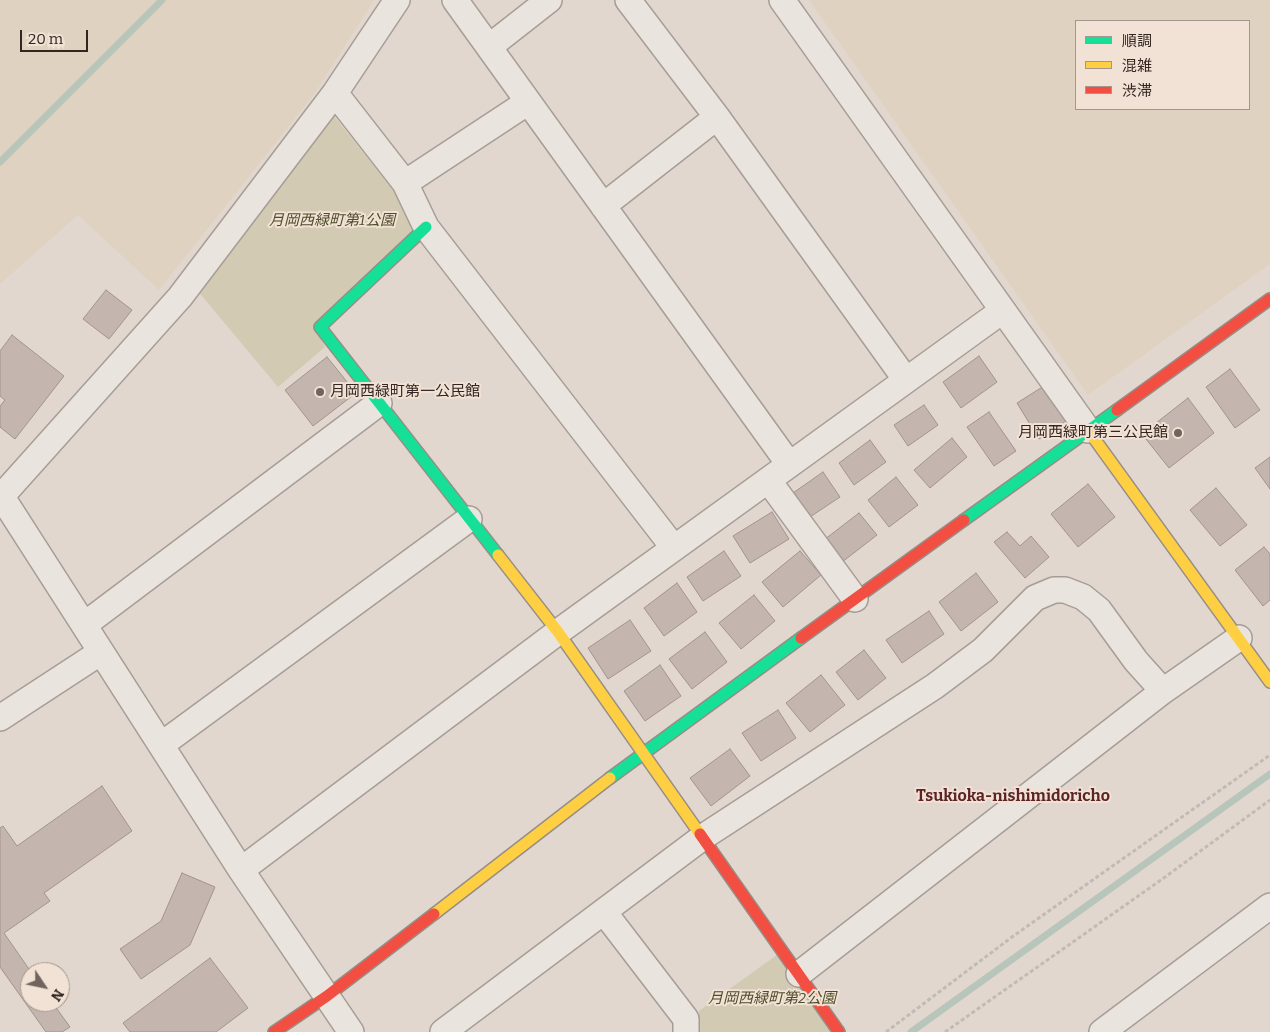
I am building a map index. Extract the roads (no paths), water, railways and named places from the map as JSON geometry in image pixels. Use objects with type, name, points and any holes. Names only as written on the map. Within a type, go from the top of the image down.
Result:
[{"type":"street","points":[[351,1032],[241,870],[0,496],[180,297],[335,93],[397,0]]},
{"type":"street","points":[[455,0],[790,464]]},
{"type":"street","points":[[489,47],[549,0]]},
{"type":"street","points":[[628,0],[717,117],[906,380]]},
{"type":"street","points":[[782,0],[1270,682]]},
{"type":"street","points":[[335,93],[405,183],[426,227],[674,548]]},
{"type":"street","points":[[405,183],[528,102]]},
{"type":"street","points":[[603,206],[717,117]]},
{"type":"street","points":[[426,227],[320,327],[558,632],[840,1032]]},
{"type":"street","points":[[274,1032],[327,996],[644,752],[1270,299]]},
{"type":"street","points":[[241,870],[558,632],[1002,310]]},
{"type":"street","points":[[84,625],[379,403]]},
{"type":"street","points":[[768,480],[855,599]]},
{"type":"street","points":[[161,745],[470,519]]},
{"type":"street","points":[[443,1032],[703,837],[935,686],[983,650],[1035,598],[1054,590],[1066,590],[1083,597],[1099,610],[1136,661],[1163,692]]},
{"type":"street","points":[[799,974],[1163,692],[1239,638]]},
{"type":"street","points":[[0,718],[101,652]]},
{"type":"street","points":[[1102,1032],[1270,906]]},
{"type":"street","points":[[604,912],[686,1019],[686,1032]]},
{"type":"waterway","points":[[0,162],[162,0]]},
{"type":"waterway","points":[[911,1032],[1270,774]]},
{"type":"place","name":"月岡西緑町第一公民館","points":[[320,392]]},
{"type":"place","name":"月岡西緑町第三公民館","points":[[1178,433]]},
{"type":"district","name":"Tsukioka-nishimidoricho","points":[[1013,797]]},
{"type":"park label","name":"月岡西緑町第1公園","points":[[332,221]]},
{"type":"park label","name":"月岡西緑町第2公園","points":[[772,999]]}]
